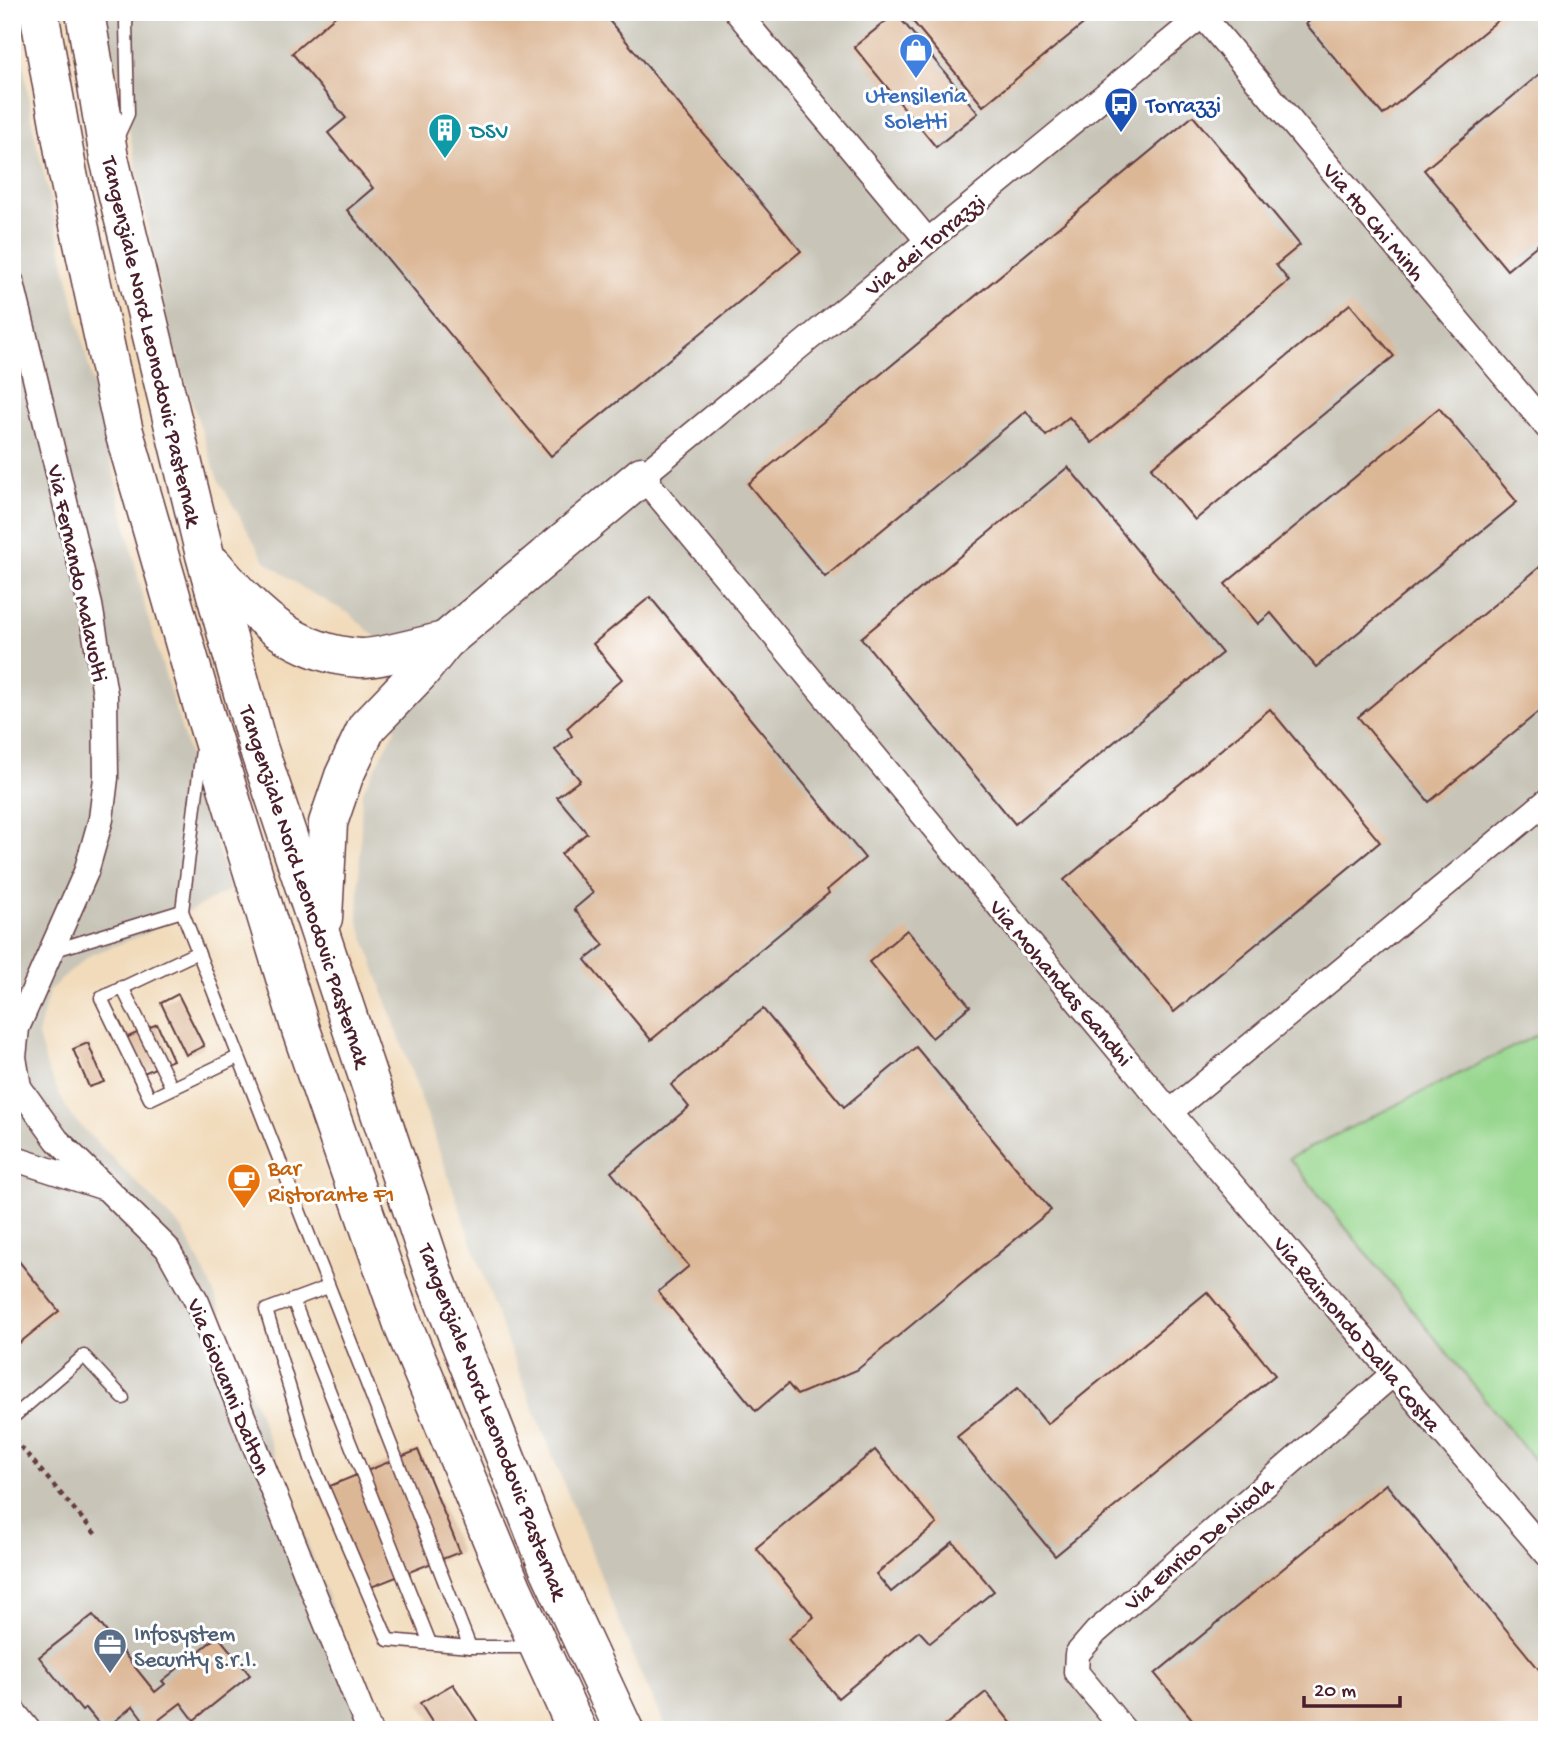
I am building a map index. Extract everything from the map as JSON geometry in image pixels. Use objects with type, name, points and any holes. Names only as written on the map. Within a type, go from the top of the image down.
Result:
[{"type":"highway","name":"Tangenziale Nord Leonodovic Pasternak","points":[[39,12],[68,174],[124,432],[206,718],[301,1030],[405,1331],[577,1730]]},
{"type":"highway","name":"Tangenziale Nord Leonodovic Pasternak","points":[[85,12],[109,158],[205,555],[258,747],[435,1278],[548,1566],[624,1730]]},
{"type":"highway","points":[[322,940],[328,823],[344,776],[367,727],[420,672],[445,641],[642,476]]},
{"type":"highway","points":[[205,555],[245,603],[269,625],[311,649],[362,658],[445,641]]},
{"type":"street","points":[[737,12],[928,241]]},
{"type":"street","name":"Via dei Torrazzi","points":[[642,476],[1204,13]]},
{"type":"street","name":"Via Ho Chi Minh","points":[[1204,13],[1547,427]]},
{"type":"street","name":"Via Fernando Malavolti","points":[[12,283],[90,605],[106,694],[106,778],[101,819],[86,872],[17,1028],[15,1092]]},
{"type":"street","name":"Via Mohandas Gandhi","points":[[642,476],[1170,1112]]},
{"type":"street","points":[[1170,1112],[1547,801]]},
{"type":"street","name":"Via Fernando Malavolti","points":[[12,1001],[36,980]]},
{"type":"street","name":"Via Giovanni Dalton","points":[[15,1092],[57,1140],[167,1248],[197,1302],[369,1730]]},
{"type":"street","name":"Via Raimondo Dalla Costa","points":[[1170,1112],[1547,1554]]},
{"type":"street","points":[[12,1158],[106,1188]]},
{"type":"street","name":"Via Enrico De Nicola","points":[[1124,1730],[1076,1672],[1077,1654],[1096,1632],[1393,1374]]},
{"type":"lane","points":[[109,158],[128,114],[126,23],[129,12]]},
{"type":"lane","points":[[206,718],[182,911],[470,1647]]},
{"type":"lane","points":[[52,951],[182,911]]},
{"type":"lane","points":[[198,952],[101,998],[150,1099],[238,1057]]},
{"type":"lane","points":[[122,988],[172,1088]]},
{"type":"lane","points":[[328,1287],[266,1310],[312,1462],[388,1640],[470,1647],[539,1647]]},
{"type":"lane","points":[[293,1300],[430,1643]]},
{"type":"lane","points":[[12,1418],[83,1356],[123,1398]]},
{"type":"lane","points":[[12,1700],[36,1730]]},
{"type":"path","points":[[12,1437],[98,1537]]},
{"type":"shaded area","points":[[12,12],[15,12],[34,132],[147,615],[230,890],[145,934],[90,955],[49,990],[38,1036],[48,1071],[70,1115],[183,1230],[211,1286],[354,1667],[399,1730],[12,1730]]},
{"type":"shaded area","points":[[106,12],[1547,12],[1547,1030],[1289,1159],[1547,1476],[1547,1730],[668,1730],[637,1666],[508,1345],[358,920],[362,793],[395,731],[389,649],[350,614],[306,590],[265,561],[217,477],[168,329]]},
{"type":"green space","points":[[1547,1030],[1547,1476],[1289,1158]]},
{"type":"building","points":[[340,12],[602,12],[801,251],[551,456],[347,210],[373,188],[328,133],[346,118],[292,53]]},
{"type":"building","points":[[905,12],[1098,12],[983,106]]},
{"type":"building","points":[[1320,12],[1508,12],[1383,115],[1306,24]]},
{"type":"building","name":"Utensileria Soletti","points":[[896,13],[978,113],[936,147],[854,47]]},
{"type":"building","points":[[1547,68],[1547,237],[1507,270],[1424,170]]},
{"type":"building","points":[[1193,116],[1300,245],[1276,265],[1289,281],[1092,443],[1069,417],[1046,436],[1026,411],[825,577],[748,484]]},
{"type":"building","points":[[1350,304],[1394,356],[1195,520],[1151,468]]},
{"type":"building","points":[[1439,408],[1517,502],[1316,667],[1271,613],[1258,624],[1225,584]]},
{"type":"building","points":[[1068,467],[1222,653],[1015,824],[861,638]]},
{"type":"building","points":[[1547,561],[1547,705],[1429,802],[1358,717]]},
{"type":"building","points":[[650,597],[865,858],[827,890],[829,893],[651,1040],[585,960],[604,945],[574,909],[593,893],[561,854],[587,833],[557,797],[580,780],[555,750],[572,736],[567,728],[622,679],[593,644]]},
{"type":"building","points":[[1270,709],[1380,842],[1174,1012],[1064,880]]},
{"type":"building","points":[[907,930],[970,1006],[932,1038],[869,962]]},
{"type":"building","points":[[178,994],[204,1046],[186,1055],[161,1003]]},
{"type":"building","points":[[763,1009],[844,1107],[916,1047],[1051,1210],[857,1370],[797,1395],[788,1384],[756,1411],[658,1292],[689,1266],[611,1172],[689,1107],[671,1085]]},
{"type":"building","points":[[157,1024],[173,1060],[135,1077],[119,1041]]},
{"type":"building","points":[[88,1043],[104,1082],[89,1087],[73,1049]]},
{"type":"building","points":[[18,1260],[59,1311],[12,1349],[12,1264]]},
{"type":"building","points":[[1207,1292],[1275,1375],[1055,1556],[957,1437],[1018,1388],[1047,1424]]},
{"type":"building","points":[[418,1450],[460,1552],[361,1591],[320,1490]]},
{"type":"building","points":[[875,1450],[937,1524],[876,1574],[891,1592],[953,1542],[994,1591],[930,1643],[919,1631],[838,1698],[788,1639],[814,1617],[756,1548]]},
{"type":"building","points":[[1386,1484],[1547,1679],[1547,1730],[1201,1730],[1155,1674]]},
{"type":"building","points":[[93,1615],[155,1692],[165,1684],[162,1681],[218,1636],[250,1675],[194,1720],[181,1703],[152,1725],[156,1729],[161,1725],[165,1730],[128,1730],[142,1718],[133,1706],[104,1730],[86,1708],[82,1711],[39,1657]]},
{"type":"building","points":[[453,1684],[483,1730],[437,1730],[420,1703]]},
{"type":"building","points":[[986,1692],[1017,1730],[939,1730]]},
{"type":"place","name":"Utensileria Soletti","points":[[916,80]]},
{"type":"place","name":"Torrazzi","points":[[1121,134]]},
{"type":"place","name":"DSV","points":[[445,160]]},
{"type":"place","name":"Bar Ristorante F1","points":[[244,1210]]},
{"type":"place","name":"Infosystem Security s.r.l.","points":[[110,1675]]}]
